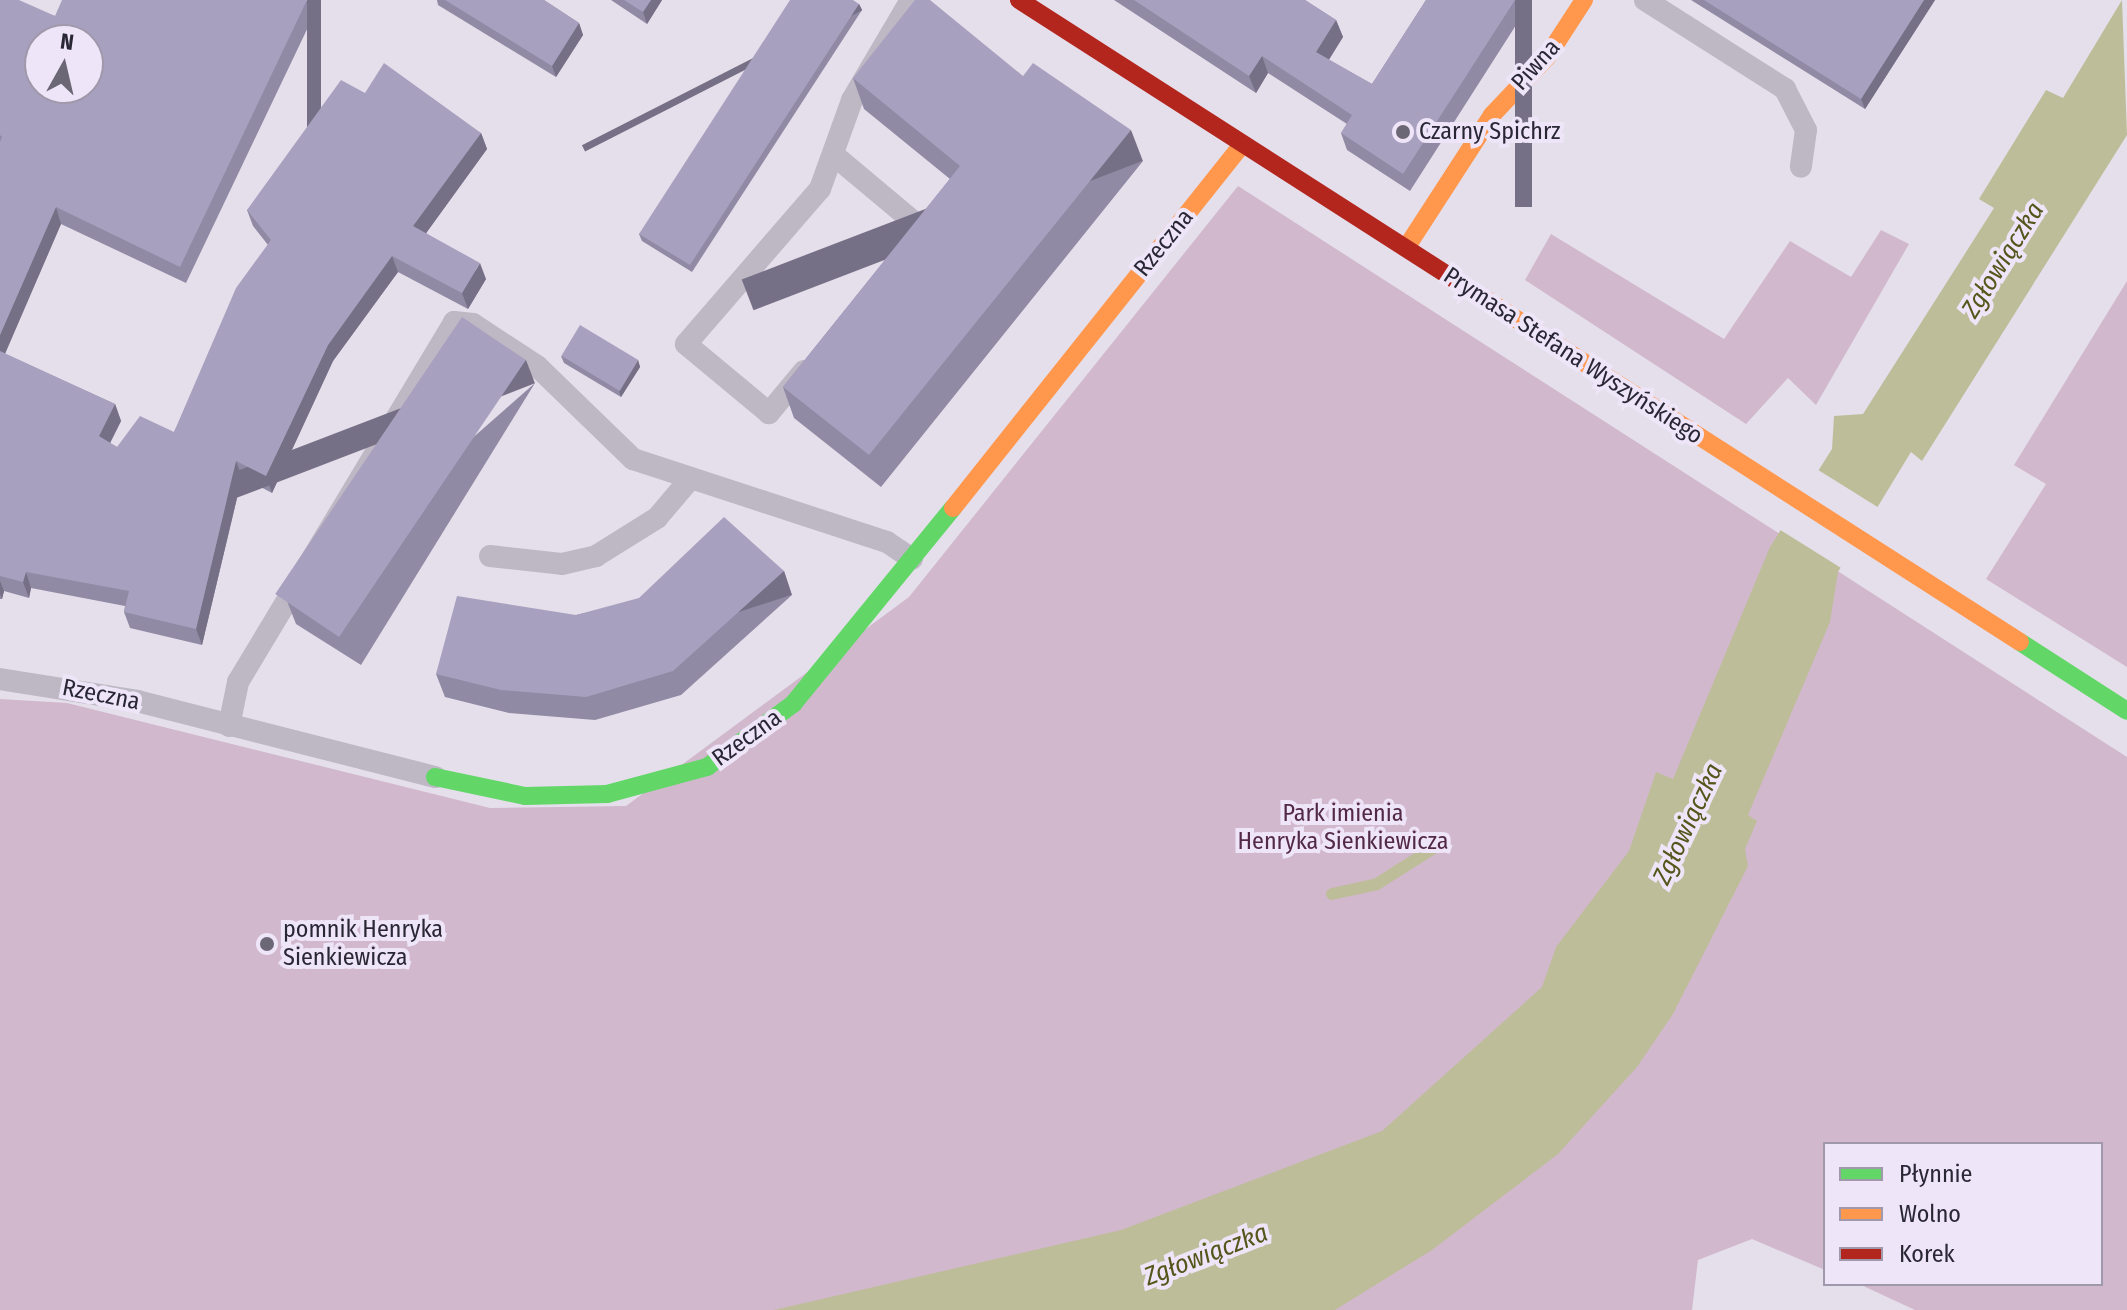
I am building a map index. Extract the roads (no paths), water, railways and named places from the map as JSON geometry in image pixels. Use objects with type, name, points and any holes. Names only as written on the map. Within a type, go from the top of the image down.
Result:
[{"type":"street","name":"Prymasa Stefana Wyszyńskiego","points":[[1019,0],[2127,711]]},
{"type":"street","name":"Piwna","points":[[1406,248],[1492,115],[1547,57],[1584,0]]},
{"type":"street","name":"Rzeczna","points":[[435,777],[568,797],[650,787],[707,767],[793,704],[1243,144]]},
{"type":"lane","points":[[820,351],[769,413],[686,344],[820,189],[835,156],[852,100],[911,0]]},
{"type":"lane","points":[[1645,0],[1785,89],[1806,130],[1801,167]]},
{"type":"lane","points":[[835,156],[921,228],[891,265]]},
{"type":"lane","points":[[229,726],[238,682],[454,322],[473,324],[537,366],[633,459],[887,542],[912,559]]},
{"type":"lane","points":[[490,556],[525,564],[596,556],[657,518],[690,479]]},
{"type":"lane","name":"Rzeczna","points":[[0,679],[137,701],[435,777]]},
{"type":"water","name":"Zgłowiączka","points":[[2122,0],[2127,135],[1922,461],[1911,452],[1838,572],[1830,622],[1748,815],[1757,821],[1745,849],[1748,866],[1673,1014],[1637,1067],[1558,1154],[1432,1250],[1335,1310],[774,1310],[1121,1230],[1382,1131],[1542,987],[1556,947],[1629,851],[1656,772],[1673,779],[1770,547],[1832,449],[1834,416],[1863,414],[1994,208],[1979,199],[2046,90],[2063,98]]},
{"type":"waterway","points":[[1332,894],[1377,884],[1443,842]]},
{"type":"place","name":"Czarny Spichrz","points":[[1403,132]]},
{"type":"place","name":"pomnik Henryka Sienkiewicza","points":[[267,944]]},
{"type":"park label","name":"Park imienia Henryka Sienkiewicza","points":[[1343,828]]}]
